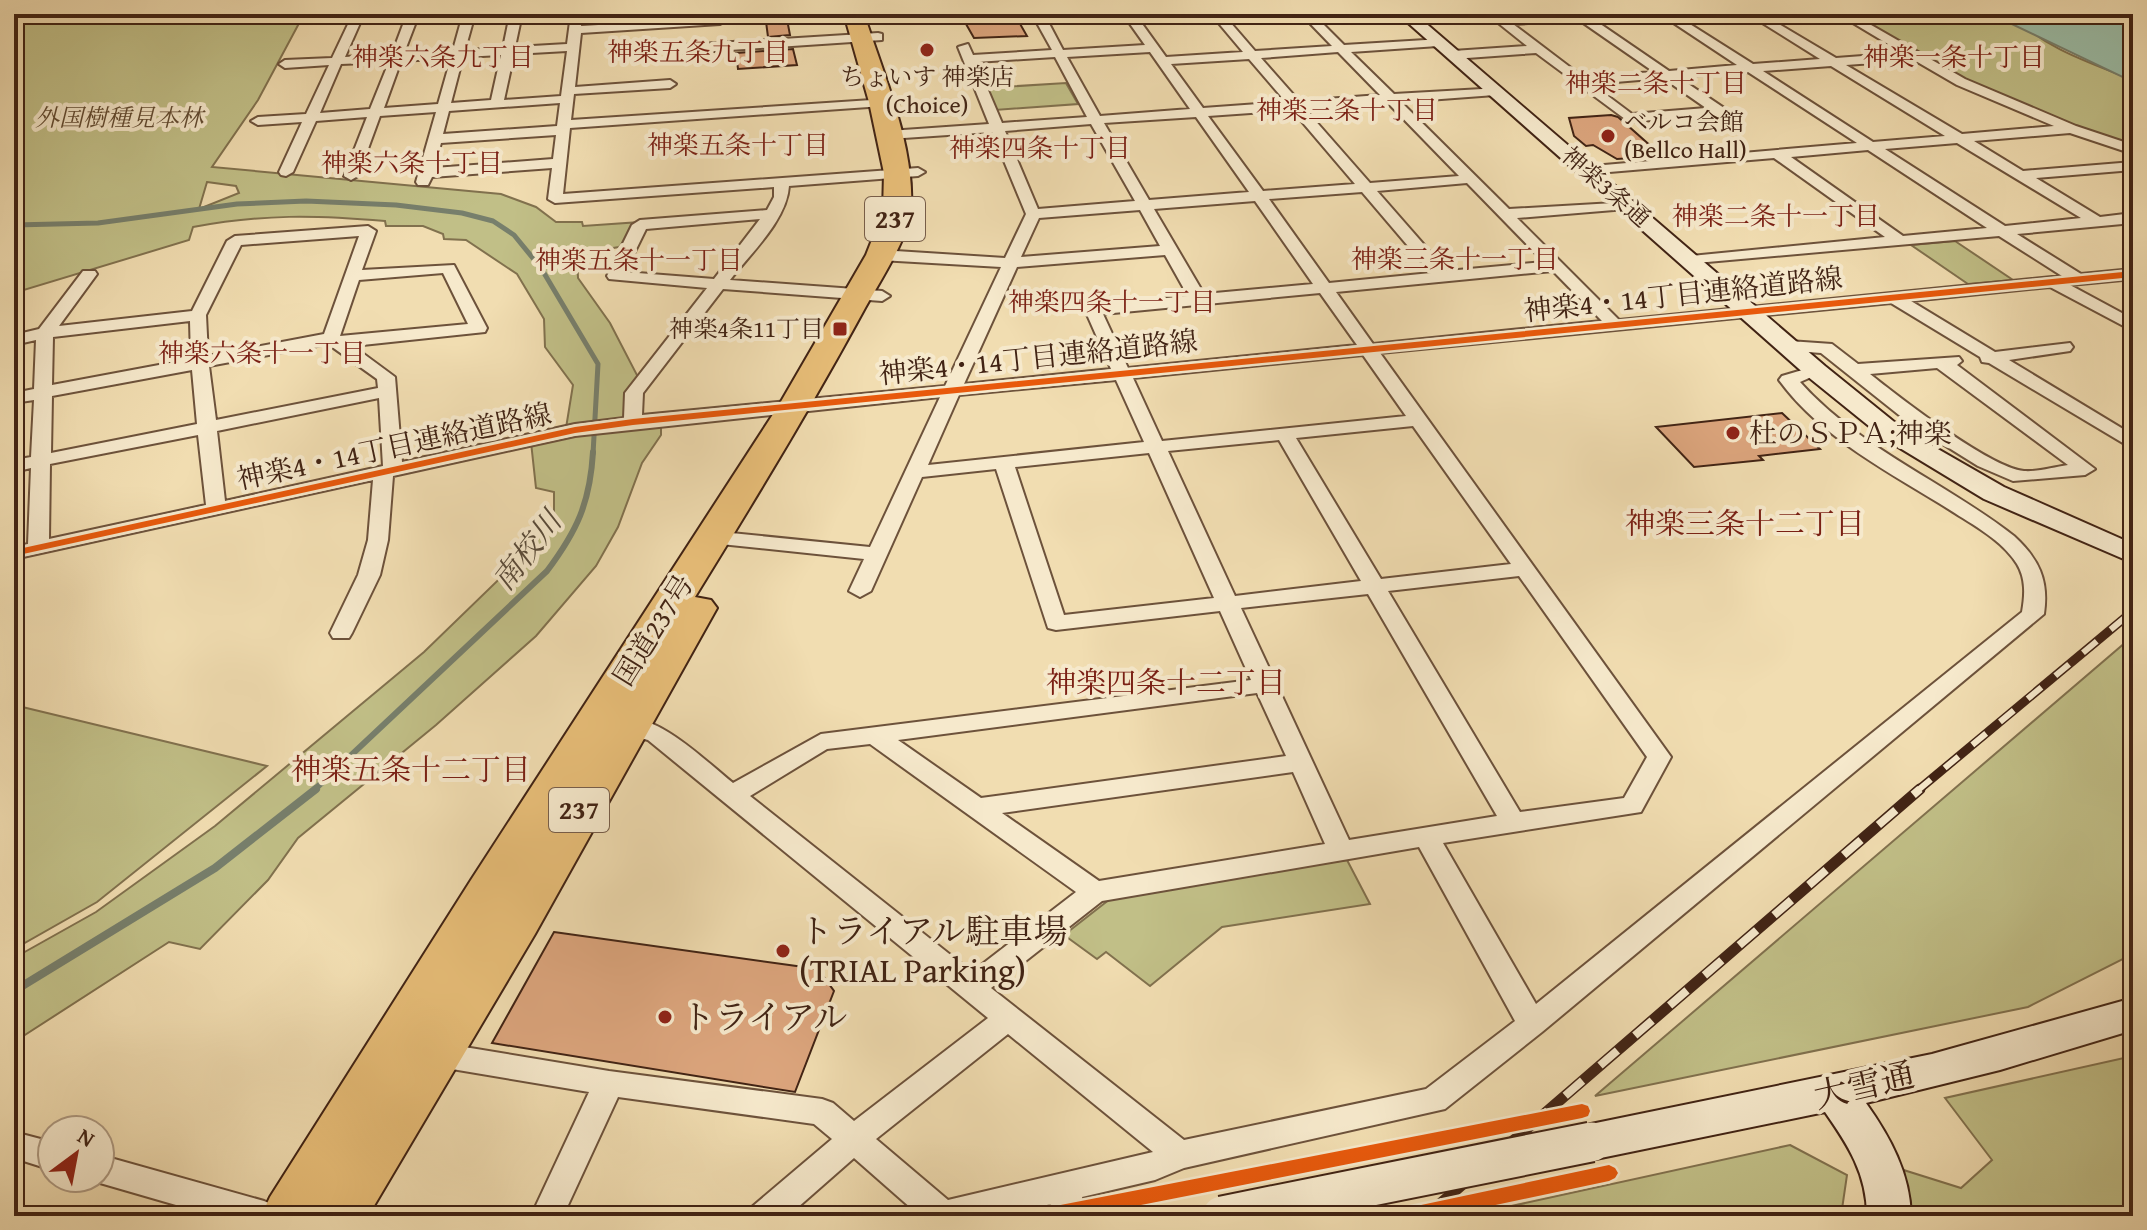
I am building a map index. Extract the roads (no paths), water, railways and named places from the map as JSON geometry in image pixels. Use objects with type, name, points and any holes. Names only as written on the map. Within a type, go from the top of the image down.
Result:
[{"type":"highway","name":"国道237号","points":[[291,1216],[414,1050],[517,921],[613,723],[723,538],[809,403],[893,256],[897,212],[908,173],[866,26]]},
{"type":"highway","name":"国道237号","points":[[336,1216],[414,1050]]},
{"type":"street","points":[[286,172],[356,14],[288,18]]},
{"type":"street","points":[[351,176],[413,14]]},
{"type":"street","points":[[469,14],[424,178],[559,163]]},
{"type":"street","points":[[497,104],[516,14]]},
{"type":"street","points":[[577,14],[555,199],[908,173]]},
{"type":"street","points":[[1038,14],[1057,53],[1199,300]]},
{"type":"street","points":[[971,988],[1095,892],[1513,822],[1632,806],[1659,757],[1129,14]]},
{"type":"street","points":[[1217,14],[1443,277]]},
{"type":"street","points":[[1307,14],[1615,325]]},
{"type":"street","name":"神楽3条通","points":[[1406,14],[1816,371],[1894,434],[1941,463],[2060,525],[2133,554]]},
{"type":"street","points":[[1498,18],[1618,14]]},
{"type":"street","points":[[1666,14],[2077,279]]},
{"type":"street","points":[[1754,14],[2096,221]]},
{"type":"street","points":[[1844,14],[1961,82],[2071,129],[2133,150]]},
{"type":"street","points":[[1498,18],[1629,118],[1719,111],[1580,15]]},
{"type":"street","points":[[575,30],[720,21]]},
{"type":"street","points":[[669,24],[670,84]]},
{"type":"street","points":[[435,139],[564,127],[670,84],[866,26]]},
{"type":"street","points":[[285,64],[573,47]]},
{"type":"street","points":[[860,591],[1033,214],[966,53],[1252,55],[1341,48],[1538,49]]},
{"type":"street","points":[[1580,81],[1913,56]]},
{"type":"street","points":[[258,121],[497,104],[670,84],[889,101]]},
{"type":"street","points":[[898,135],[1495,91]]},
{"type":"street","points":[[1586,170],[2071,129]]},
{"type":"street","points":[[1776,153],[1899,240]]},
{"type":"street","points":[[2024,175],[2133,166]]},
{"type":"street","points":[[1033,214],[1469,179]]},
{"type":"street","points":[[633,422],[634,393],[772,214],[781,197],[782,183]]},
{"type":"street","points":[[1505,214],[1626,205]]},
{"type":"street","points":[[772,214],[640,225],[615,276],[869,295]]},
{"type":"street","points":[[1691,261],[2133,218]]},
{"type":"street","points":[[216,509],[200,363],[198,315],[235,241],[368,231],[334,340]]},
{"type":"street","points":[[893,256],[1008,263],[1171,250]]},
{"type":"street","points":[[1341,850],[1093,310],[1555,266]]},
{"type":"street","points":[[14,398],[334,340],[479,328],[448,268],[353,276]]},
{"type":"street","points":[[38,548],[45,333],[89,274]]},
{"type":"street","name":"神楽4・14丁目連絡道路線","points":[[14,553],[583,429],[633,422],[2133,274]]},
{"type":"street","points":[[2053,282],[2133,326]]},
{"type":"street","points":[[1893,297],[2133,443]]},
{"type":"street","points":[[14,340],[45,333],[198,315]]},
{"type":"street","points":[[334,340],[386,377],[388,391],[389,471],[378,540],[369,575],[341,633]]},
{"type":"street","points":[[1789,346],[1826,348],[1916,419],[1985,462],[2020,477],[2085,469],[1941,362]]},
{"type":"street","points":[[1855,370],[1991,358],[2064,347]]},
{"type":"street","points":[[414,1050],[609,1083],[822,1112],[942,1216],[1067,1203],[1179,1155],[1434,1100],[1532,1024],[2033,614],[2036,585],[2032,570],[2018,552],[1989,528],[1866,448],[1798,393],[1788,380],[1816,371]]},
{"type":"street","points":[[14,466],[388,391]]},
{"type":"street","points":[[914,472],[1417,420]]},
{"type":"street","points":[[1284,433],[1513,822]]},
{"type":"street","points":[[1003,461],[1056,623],[1524,569]]},
{"type":"street","points":[[723,538],[877,554]]},
{"type":"street","points":[[732,795],[821,742],[1266,685]]},
{"type":"street","points":[[613,723],[656,734],[1179,1155]]},
{"type":"street","points":[[874,735],[1095,892]]},
{"type":"street","points":[[976,808],[1302,762]]},
{"type":"street","points":[[1427,837],[1532,1024]]},
{"type":"street","name":"大雪通","points":[[1222,1216],[1834,1092],[2064,1037],[2133,1014]]},
{"type":"street","points":[[765,1216],[855,1138],[1008,1018]]},
{"type":"street","points":[[547,1216],[609,1083]]},
{"type":"street","points":[[1834,1092],[1877,1152],[1890,1205],[1889,1216]]},
{"type":"street","points":[[14,1145],[36,1151]]},
{"type":"street","points":[[116,1174],[264,1216]]},
{"type":"waterway","name":"南校川","points":[[14,225],[98,223],[237,204],[306,201],[396,205],[462,213],[493,221],[514,235],[541,268],[598,364],[593,454]]},
{"type":"waterway","name":"南校川","points":[[313,791],[547,571],[580,516],[589,486],[593,452]]},
{"type":"waterway","name":"南校川","points":[[14,991],[215,868],[316,789]]},
{"type":"railway","points":[[1917,791],[2133,611]]},
{"type":"railway","points":[[1426,1216],[1920,789]]},
{"type":"place","name":"ちょいす 神楽店 (Choice)","points":[[927,50]]},
{"type":"place","name":"ベルコ会館 (Bellco Hall)","points":[[1608,136]]},
{"type":"place","name":"神楽4条11丁目","points":[[840,329]]},
{"type":"place","name":"杜のＳＰＡ;神楽","points":[[1733,433]]},
{"type":"place","name":"トライアル駐車場 (TRIAL Parking)","points":[[783,951]]},
{"type":"place","name":"トライアル","points":[[665,1017]]},
{"type":"district","name":"神楽五条九丁目","points":[[698,52]]},
{"type":"district","name":"神楽六条九丁目","points":[[443,57]]},
{"type":"district","name":"神楽一条十丁目","points":[[1954,57]]},
{"type":"district","name":"神楽二条十丁目","points":[[1656,83]]},
{"type":"district","name":"神楽三条十丁目","points":[[1347,110]]},
{"type":"district","name":"神楽五条十丁目","points":[[738,145]]},
{"type":"district","name":"神楽四条十丁目","points":[[1040,148]]},
{"type":"district","name":"神楽六条十丁目","points":[[412,163]]},
{"type":"district","name":"神楽二条十一丁目","points":[[1776,216]]},
{"type":"district","name":"神楽三条十一丁目","points":[[1455,259]]},
{"type":"district","name":"神楽五条十一丁目","points":[[639,260]]},
{"type":"district","name":"神楽四条十一丁目","points":[[1112,302]]},
{"type":"district","name":"神楽六条十一丁目","points":[[262,353]]},
{"type":"district","name":"神楽三条十二丁目","points":[[1745,524]]},
{"type":"district","name":"神楽四条十二丁目","points":[[1166,683]]},
{"type":"district","name":"神楽五条十二丁目","points":[[411,770]]},
{"type":"park label","name":"外国樹種見本林","points":[[119,118]]}]
